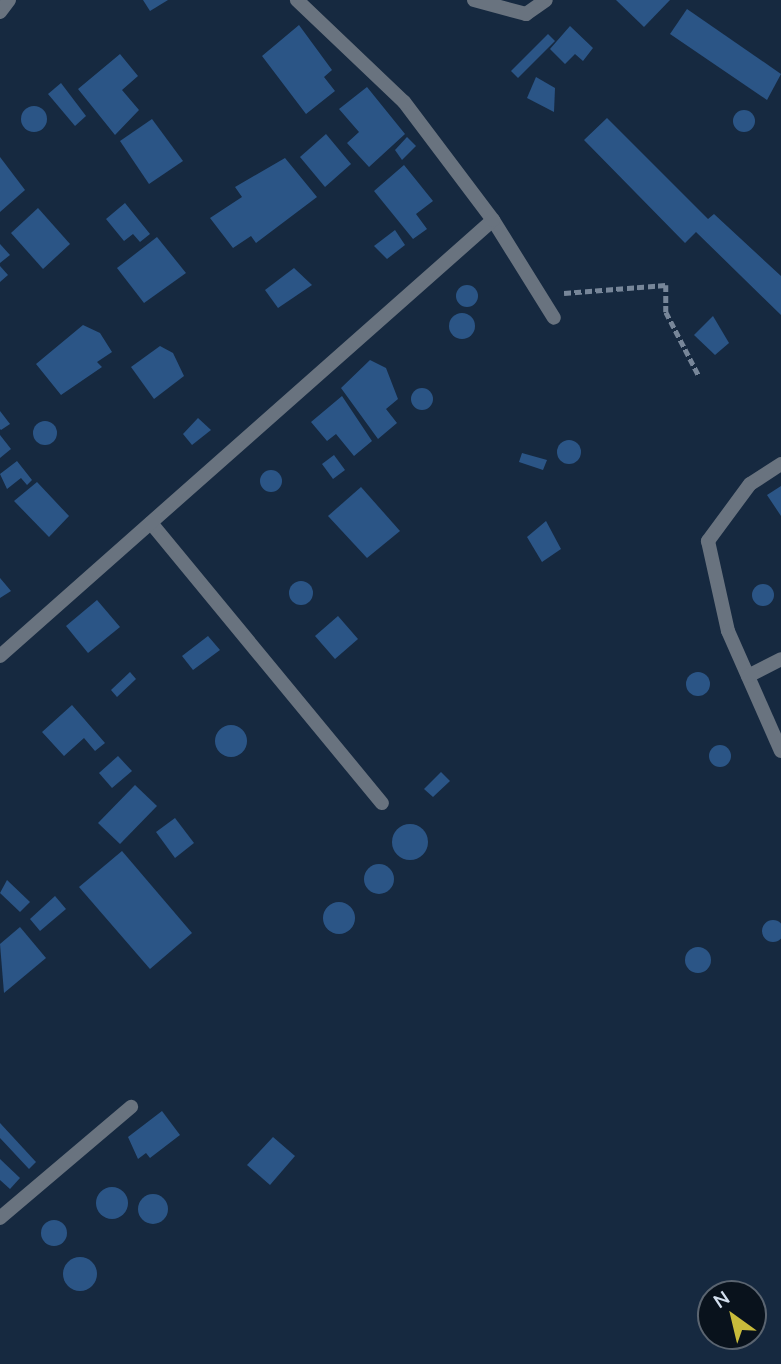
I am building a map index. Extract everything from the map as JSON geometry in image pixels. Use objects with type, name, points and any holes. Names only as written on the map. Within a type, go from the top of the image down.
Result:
[{"type":"street","points":[[0,12],[9,0]]},
{"type":"street","points":[[297,0],[404,102],[493,220],[554,318]]},
{"type":"street","points":[[474,0],[526,14],[546,0]]},
{"type":"street","points":[[0,656],[493,220]]},
{"type":"street","points":[[781,464],[750,484],[708,541],[728,631],[781,751]]},
{"type":"street","points":[[151,523],[382,803]]},
{"type":"street","points":[[748,677],[781,659]]},
{"type":"street","points":[[0,1217],[131,1107]]},
{"type":"path","points":[[538,295],[666,285],[666,312],[699,376]]},
{"type":"building","points":[[143,0],[168,0],[150,11]]},
{"type":"building","points":[[616,0],[670,0],[644,27]]},
{"type":"building","points":[[687,9],[781,74],[767,100],[670,34]]},
{"type":"building","points":[[299,25],[332,70],[324,77],[335,91],[306,114],[262,56]]},
{"type":"building","points":[[570,26],[593,48],[583,61],[575,54],[565,64],[550,49]]},
{"type":"building","points":[[548,34],[555,41],[518,78],[511,71]]},
{"type":"building","points":[[120,54],[138,76],[122,90],[139,110],[115,135],[78,89]]},
{"type":"building","points":[[536,77],[555,88],[554,112],[527,98]]},
{"type":"building","points":[[61,83],[86,116],[75,126],[48,94]]},
{"type":"building","points":[[367,87],[405,134],[369,167],[347,143],[359,132],[339,109]]},
{"type":"building","points":[[34,106],[44,109],[47,119],[44,129],[34,132],[24,129],[21,119],[24,109]]},
{"type":"building","points":[[744,110],[752,113],[755,121],[752,129],[744,132],[736,129],[733,121],[736,113]]},
{"type":"building","points":[[607,118],[708,219],[714,214],[781,276],[781,315],[696,232],[685,243],[584,140]]},
{"type":"building","points":[[152,119],[183,161],[149,184],[120,141]]},
{"type":"building","points":[[326,134],[351,164],[325,187],[300,157]]},
{"type":"building","points":[[407,137],[416,146],[402,160],[395,150]]},
{"type":"building","points":[[0,157],[25,190],[0,212]]},
{"type":"building","points":[[285,158],[317,197],[256,243],[251,236],[233,248],[210,218],[242,197],[235,187]]},
{"type":"building","points":[[404,165],[433,201],[416,214],[427,229],[413,239],[374,191]]},
{"type":"building","points":[[125,203],[150,234],[140,242],[133,234],[124,241],[106,219]]},
{"type":"building","points":[[38,208],[70,244],[43,269],[11,233]]},
{"type":"building","points":[[395,230],[405,245],[387,259],[374,246]]},
{"type":"building","points":[[157,237],[186,273],[144,303],[117,268]]},
{"type":"building","points":[[0,244],[10,255],[0,263]]},
{"type":"building","points":[[0,266],[8,275],[0,282]]},
{"type":"building","points":[[294,268],[312,285],[278,308],[265,290]]},
{"type":"building","points":[[467,285],[475,288],[478,296],[475,304],[467,307],[459,304],[456,296],[459,288]]},
{"type":"building","points":[[462,313],[471,317],[475,326],[471,335],[462,339],[453,335],[449,326],[453,317]]},
{"type":"building","points":[[713,316],[729,343],[715,355],[694,335]]},
{"type":"building","points":[[83,325],[100,333],[112,352],[97,362],[102,367],[61,395],[36,364]]},
{"type":"building","points":[[160,346],[173,353],[184,376],[154,399],[131,367]]},
{"type":"building","points":[[370,360],[386,368],[398,399],[386,409],[397,423],[378,439],[341,388]]},
{"type":"building","points":[[422,388],[430,391],[433,399],[430,407],[422,410],[414,407],[411,399],[414,391]]},
{"type":"building","points":[[342,396],[372,441],[354,456],[336,434],[327,441],[311,422]]},
{"type":"building","points":[[0,411],[10,424],[1,430],[0,429]]},
{"type":"building","points":[[198,418],[211,430],[192,445],[183,434]]},
{"type":"building","points":[[45,421],[54,424],[57,433],[54,442],[45,445],[36,442],[33,433],[36,424]]},
{"type":"building","points":[[0,435],[11,449],[0,458]]},
{"type":"building","points":[[569,440],[577,444],[581,452],[577,460],[569,464],[561,460],[557,452],[561,444]]},
{"type":"building","points":[[522,453],[547,460],[543,470],[519,462]]},
{"type":"building","points":[[334,455],[345,470],[333,479],[322,464]]},
{"type":"building","points":[[17,461],[32,480],[27,485],[21,478],[7,489],[0,474]]},
{"type":"building","points":[[271,470],[279,473],[282,481],[279,489],[271,492],[263,489],[260,481],[263,473]]},
{"type":"building","points":[[37,482],[69,516],[49,537],[14,501]]},
{"type":"building","points":[[781,486],[781,516],[767,495]]},
{"type":"building","points":[[361,487],[400,531],[367,558],[328,516]]},
{"type":"building","points":[[546,521],[561,549],[542,562],[527,537]]},
{"type":"building","points":[[0,578],[11,591],[0,598]]},
{"type":"building","points":[[301,581],[312,588],[313,593],[306,604],[301,605],[290,598],[289,593],[296,582]]},
{"type":"building","points":[[763,584],[771,587],[774,595],[771,603],[763,606],[755,603],[752,595],[755,587]]},
{"type":"building","points":[[97,600],[120,627],[88,653],[66,626]]},
{"type":"building","points":[[338,616],[358,639],[335,659],[315,636]]},
{"type":"building","points":[[208,636],[220,650],[193,670],[182,656]]},
{"type":"building","points":[[130,672],[136,679],[117,697],[111,690]]},
{"type":"building","points":[[698,672],[707,675],[710,684],[707,693],[698,696],[689,693],[686,684],[689,675]]},
{"type":"building","points":[[72,705],[105,743],[95,751],[84,738],[64,756],[42,732]]},
{"type":"building","points":[[231,725],[242,730],[247,741],[242,752],[231,757],[220,752],[215,741],[220,730]]},
{"type":"building","points":[[720,745],[728,748],[731,756],[728,764],[720,767],[712,764],[709,756],[712,748]]},
{"type":"building","points":[[118,756],[132,771],[112,788],[99,773]]},
{"type":"building","points":[[441,772],[450,781],[433,797],[424,789]]},
{"type":"building","points":[[135,785],[157,806],[120,844],[98,823]]},
{"type":"building","points":[[175,818],[194,843],[175,858],[156,832]]},
{"type":"building","points":[[410,824],[423,829],[428,842],[423,855],[410,860],[397,855],[392,842],[397,829]]},
{"type":"building","points":[[122,851],[192,933],[150,969],[79,887]]},
{"type":"building","points":[[379,864],[390,868],[394,879],[390,890],[379,894],[368,890],[364,879],[368,868]]},
{"type":"building","points":[[7,880],[30,902],[20,912],[0,893]]},
{"type":"building","points":[[55,896],[66,909],[40,931],[30,919]]},
{"type":"building","points":[[339,902],[350,907],[355,918],[350,929],[339,934],[328,929],[323,918],[328,907]]},
{"type":"building","points":[[773,920],[781,923],[784,931],[781,939],[773,942],[765,939],[762,931],[765,923]]},
{"type":"building","points":[[20,927],[46,958],[4,993],[0,944]]},
{"type":"building","points":[[698,947],[708,950],[711,960],[708,970],[698,973],[688,970],[685,960],[688,950]]},
{"type":"building","points":[[162,1111],[180,1135],[150,1158],[146,1153],[138,1159],[128,1137]]},
{"type":"building","points":[[0,1123],[36,1162],[29,1169],[0,1138]]},
{"type":"building","points":[[273,1137],[295,1156],[270,1185],[247,1165]]},
{"type":"building","points":[[0,1159],[20,1178],[10,1189],[0,1180]]},
{"type":"building","points":[[112,1187],[123,1192],[128,1203],[123,1214],[112,1219],[101,1214],[96,1203],[101,1192]]},
{"type":"building","points":[[153,1194],[164,1198],[168,1209],[164,1220],[153,1224],[142,1220],[138,1209],[142,1198]]},
{"type":"building","points":[[54,1220],[63,1224],[67,1233],[63,1242],[54,1246],[45,1242],[41,1233],[45,1224]]},
{"type":"building","points":[[80,1257],[92,1262],[97,1274],[92,1286],[80,1291],[68,1286],[63,1274],[68,1262]]}]
